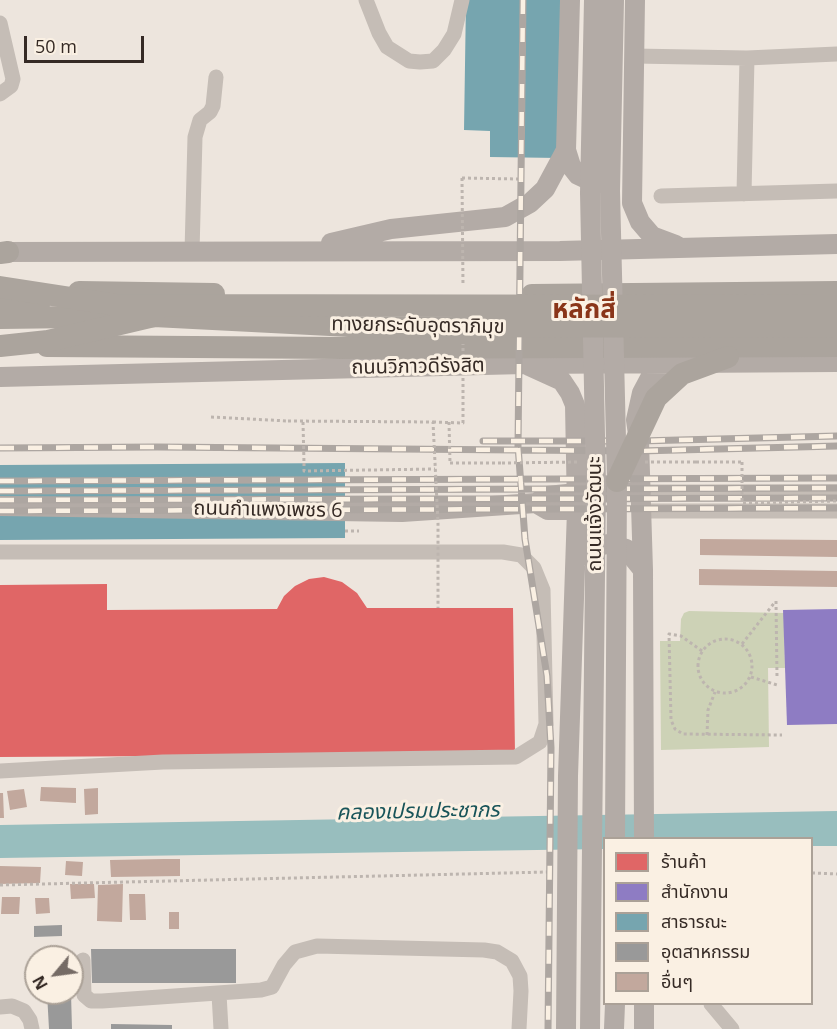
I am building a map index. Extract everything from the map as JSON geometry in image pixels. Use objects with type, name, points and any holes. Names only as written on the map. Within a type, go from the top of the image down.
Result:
[{"type":"highway","points":[[0,289],[342,297],[837,291]]},
{"type":"highway","points":[[0,289],[117,305]]},
{"type":"highway","name":"ทางยกระดับอุตราภิมุข","points":[[0,300],[117,305],[837,306]]},
{"type":"highway","points":[[0,346],[48,341],[154,316]]},
{"type":"highway","name":"ทางยกระดับอุตราภิมุข","points":[[0,318],[154,316],[350,326],[837,327]]},
{"type":"highway","name":"ถนนวิภาวดีรังสิต","points":[[0,346],[329,348],[837,346]]},
{"type":"highway","points":[[618,481],[656,398],[682,374],[728,357],[837,353]]},
{"type":"main road","points":[[570,0],[566,150],[571,166],[578,175],[595,183],[607,183],[620,177],[632,164]]},
{"type":"main road","name":"ถนนแจ้งวัฒนะ","points":[[590,1029],[596,484],[590,193],[594,0]]},
{"type":"main road","name":"ถนนแจ้งวัฒนะ","points":[[614,0],[610,191],[618,481],[615,837]]},
{"type":"main road","points":[[635,0],[632,203],[640,222],[652,236],[685,248]]},
{"type":"main road","points":[[292,251],[391,229],[505,217],[530,203],[545,189],[566,150]]},
{"type":"main road","points":[[3,252],[560,251],[837,244]]},
{"type":"main road","points":[[644,837],[643,570],[639,441],[636,420],[642,393],[651,378],[672,362]]},
{"type":"main road","name":"ถนนวิภาวดีรังสิต","points":[[0,377],[524,364],[837,362]]},
{"type":"main road","name":"ถนนแจ้งวัฒนะ","points":[[524,364],[562,381],[574,405],[577,502],[568,776],[566,1029]]},
{"type":"main road","name":"ถนนกำแพงเพชร 6","points":[[0,506],[402,512],[536,503],[548,510],[577,502],[641,501]]},
{"type":"main road","points":[[575,572],[584,554],[597,546],[608,544],[626,549],[635,557],[643,570]]},
{"type":"main road","points":[[614,1029],[615,1005]]},
{"type":"main road","points":[[644,1005],[644,1029]]},
{"type":"street","points":[[366,0],[387,47],[409,61],[420,62],[433,61],[444,50],[454,34],[462,0]]},
{"type":"street","points":[[0,23],[3,50],[13,79],[11,86],[0,94]]},
{"type":"street","points":[[634,57],[747,58],[837,54]]},
{"type":"street","points":[[744,194],[747,58]]},
{"type":"street","points":[[192,252],[195,137],[200,120],[210,112],[213,106],[216,77]]},
{"type":"street","points":[[661,196],[837,191]]},
{"type":"street","name":"ถนนกำแพงเพชร 6","points":[[641,501],[837,492]]},
{"type":"street","name":"ถนนกำแพงเพชร 6","points":[[641,501],[837,512]]},
{"type":"street","points":[[0,552],[503,552],[521,555],[534,568],[543,590],[546,724],[540,742],[516,757],[163,762],[0,771]]},
{"type":"street","points":[[84,994],[91,1001],[261,990],[272,987],[284,965],[295,952],[317,946],[484,950],[497,952],[512,961],[520,976],[519,1029]]},
{"type":"street","points":[[219,994],[221,1029]]},
{"type":"street","points":[[712,1005],[732,1029]]},
{"type":"street","points":[[0,1007],[12,1006],[24,1011],[30,1020],[32,1029]]},
{"type":"path","points":[[462,178],[519,179]]},
{"type":"path","points":[[211,417],[303,422],[433,422],[438,523],[438,608]]},
{"type":"path","points":[[303,422],[304,471],[435,469]]},
{"type":"path","points":[[449,423],[450,463],[502,463]]},
{"type":"path","points":[[696,462],[742,462],[741,503],[837,501]]},
{"type":"path","points":[[742,644],[776,601],[777,677]]},
{"type":"path","points":[[702,651],[681,636],[669,634],[671,720],[675,729],[684,734],[782,735]]},
{"type":"path","points":[[725,639],[742,644],[752,658],[753,668],[746,685],[730,694],[715,692],[705,685],[700,677],[699,659],[702,651],[708,644],[725,639]]},
{"type":"path","points":[[751,677],[777,685]]},
{"type":"path","points":[[707,735],[708,710],[715,692]]},
{"type":"path","points":[[0,885],[547,872]]},
{"type":"path","points":[[813,873],[837,873]]},
{"type":"green space","points":[[689,611],[784,613],[785,668],[768,668],[769,747],[661,750],[660,641],[680,641],[681,619],[684,613]]},
{"type":"water","points":[[837,811],[837,846],[813,846],[813,837],[603,837],[603,849],[0,858],[0,825]]},
{"type":"building: ร้านค้า","points":[[324,577],[342,582],[357,593],[367,608],[513,608],[515,754],[0,757],[0,585],[107,584],[107,610],[277,609],[284,596],[295,586],[309,579]]},
{"type":"building: สำนักงาน","points":[[837,609],[837,724],[787,725],[783,610]]},
{"type":"building: สาธารณะ","points":[[466,0],[561,0],[559,158],[490,157],[490,131],[464,130]]},
{"type":"building: สาธารณะ","points":[[345,463],[345,538],[0,540],[0,465]]},
{"type":"building: อุตสาหกรรม","points":[[62,925],[62,936],[34,937],[34,926]]},
{"type":"building: อุตสาหกรรม","points":[[91,949],[236,949],[236,983],[92,983]]},
{"type":"building: อุตสาหกรรม","points":[[48,1005],[71,1005],[72,1029],[49,1029]]},
{"type":"building: อุตสาหกรรม","points":[[111,1024],[172,1025],[172,1029],[111,1029]]},
{"type":"building: อื่นๆ","points":[[700,539],[837,540],[837,557],[700,555]]},
{"type":"building: อื่นๆ","points":[[699,569],[837,571],[837,587],[699,585]]},
{"type":"building: อื่นๆ","points":[[41,787],[76,788],[76,803],[40,801]]},
{"type":"building: อื่นๆ","points":[[98,788],[98,814],[85,815],[84,789]]},
{"type":"building: อื่นๆ","points":[[24,789],[27,807],[10,810],[7,791]]},
{"type":"building: อื่นๆ","points":[[0,793],[3,793],[4,818],[0,818]]},
{"type":"building: อื่นๆ","points":[[180,859],[180,876],[111,877],[110,860]]},
{"type":"building: อื่นๆ","points":[[66,861],[83,862],[82,876],[65,875]]},
{"type":"building: อื่นๆ","points":[[0,866],[41,867],[40,883],[0,884]]},
{"type":"building: อื่นๆ","points":[[70,884],[94,884],[95,898],[71,899]]},
{"type":"building: อื่นๆ","points":[[123,884],[122,922],[97,921],[98,885]]},
{"type":"building: อื่นๆ","points":[[129,894],[145,894],[146,920],[130,920]]},
{"type":"building: อื่นๆ","points":[[2,897],[20,897],[19,914],[1,914]]},
{"type":"building: อื่นๆ","points":[[35,898],[49,898],[50,913],[36,914]]},
{"type":"building: อื่นๆ","points":[[169,912],[179,912],[179,929],[169,929]]},
{"type":"railway","points":[[523,0],[518,446],[525,539],[547,676],[551,748],[548,1029]]},
{"type":"railway","points":[[483,441],[639,441],[837,436]]},
{"type":"railway","points":[[0,448],[639,451],[837,446]]},
{"type":"railway","points":[[0,481],[837,478]]},
{"type":"railway","points":[[0,491],[837,488]]},
{"type":"railway","points":[[0,500],[837,498]]},
{"type":"railway","points":[[0,511],[837,508]]},
{"type":"district","name":"หลักสี่","points":[[584,311]]},
{"type":"water label","name":"คลองเปรมประชากร","points":[[418,812]]}]
